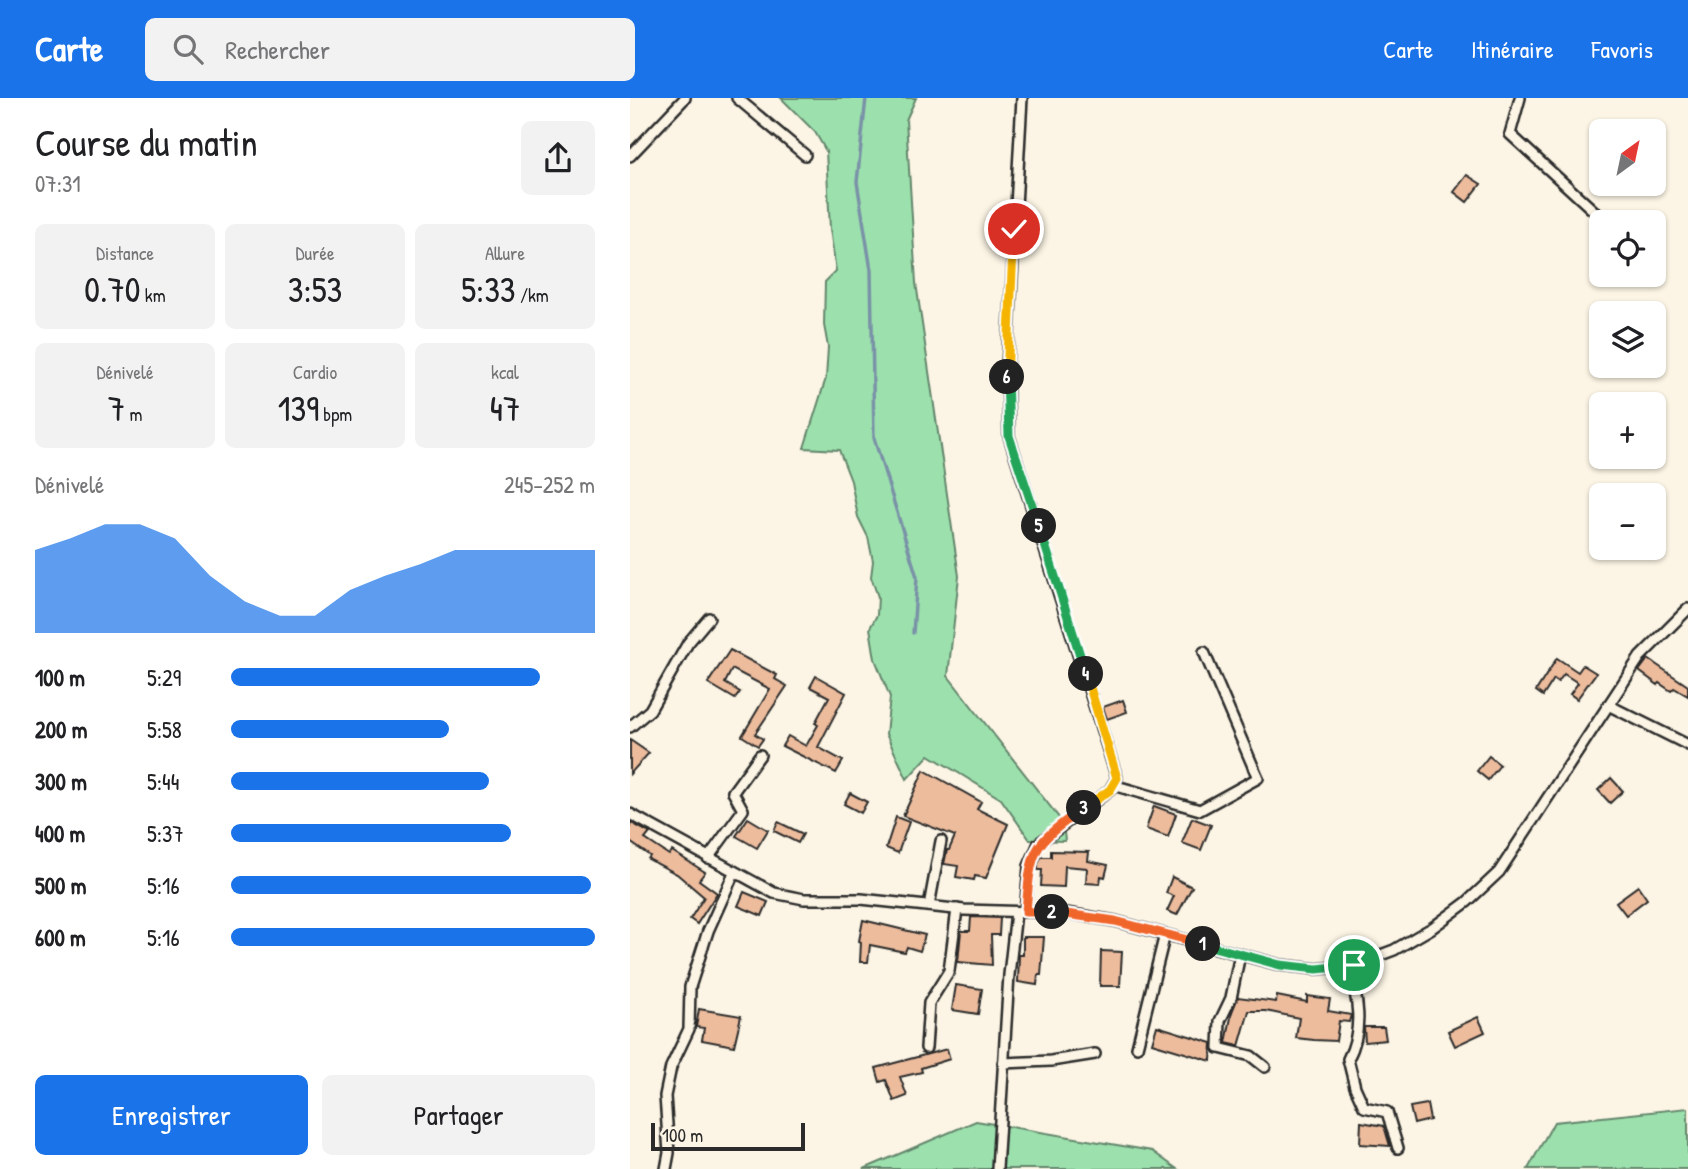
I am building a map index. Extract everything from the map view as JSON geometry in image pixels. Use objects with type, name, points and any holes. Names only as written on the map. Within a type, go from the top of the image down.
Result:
[{"type":"street","points":[[630,156],[685,98]]},
{"type":"street","points":[[737,98],[805,155]]},
{"type":"street","points":[[997,1169],[1003,1063],[1029,866],[1039,843],[1113,785],[1117,778],[1009,436],[1007,369],[1022,98]]},
{"type":"street","points":[[1521,98],[1510,134],[1593,210]]},
{"type":"street","points":[[630,814],[774,893],[803,899],[861,899],[957,909],[1066,913],[1115,921],[1280,965],[1310,969],[1348,966],[1394,950],[1432,928],[1467,902],[1499,872],[1640,657],[1688,609]]},
{"type":"street","points":[[630,727],[650,709],[688,643],[709,618]]},
{"type":"street","points":[[1113,785],[1200,810],[1258,778],[1204,652]]},
{"type":"street","points":[[1608,705],[1688,745]]},
{"type":"street","points":[[708,859],[743,810],[733,792],[760,755]]},
{"type":"street","points":[[929,906],[942,841]]},
{"type":"street","points":[[666,1169],[669,1153],[666,1096],[671,1068],[689,1029],[690,987],[708,931],[734,873]]},
{"type":"street","points":[[926,1048],[929,1003],[949,971],[957,909]]},
{"type":"street","points":[[1138,1047],[1165,934]]},
{"type":"street","points":[[1240,954],[1231,998],[1220,1021],[1219,1048],[1251,1056],[1265,1067]]},
{"type":"street","points":[[1348,966],[1356,993],[1358,1041],[1348,1059],[1355,1087],[1364,1107],[1387,1112],[1398,1148]]},
{"type":"street","points":[[1003,1063],[1051,1061],[1095,1054]]},
{"type":"green space","points":[[781,98],[916,98],[906,120],[916,283],[959,576],[948,676],[1063,823],[1065,841],[1030,840],[1001,799],[929,755],[907,779],[886,734],[890,697],[875,659],[870,628],[877,615],[878,597],[871,577],[873,561],[868,537],[858,517],[851,481],[839,450],[804,448],[826,378],[828,347],[824,325],[825,282],[836,271],[830,229],[826,151],[815,132]]},
{"type":"green space","points":[[1688,1108],[1688,1169],[1528,1169],[1554,1122]]},
{"type":"green space","points":[[976,1121],[1152,1151],[1177,1169],[864,1169]]},
{"type":"building","points":[[1467,175],[1481,184],[1467,202],[1454,192]]},
{"type":"building","points":[[730,650],[777,675],[775,679],[787,686],[755,734],[763,739],[758,746],[742,736],[770,689],[732,669],[725,683],[740,692],[735,699],[708,683]]},
{"type":"building","points":[[1557,658],[1578,672],[1583,665],[1596,673],[1577,699],[1570,694],[1578,683],[1564,674],[1558,682],[1554,679],[1543,696],[1536,691]]},
{"type":"building","points":[[1648,659],[1688,686],[1688,696],[1674,688],[1671,691],[1659,683],[1658,685],[1639,671]]},
{"type":"building","points":[[816,676],[846,693],[818,747],[843,761],[836,773],[782,746],[788,736],[806,746],[818,725],[815,723],[829,697],[810,687]]},
{"type":"building","points":[[1123,700],[1127,712],[1107,719],[1103,707]]},
{"type":"building","points":[[630,740],[649,753],[630,774]]},
{"type":"building","points":[[1489,756],[1500,765],[1488,780],[1477,771]]},
{"type":"building","points":[[924,770],[981,802],[977,809],[1008,824],[986,878],[975,876],[974,880],[956,877],[958,866],[944,864],[947,850],[955,836],[903,816]]},
{"type":"building","points":[[1611,778],[1623,791],[1610,803],[1598,790]]},
{"type":"building","points":[[850,793],[867,802],[861,813],[844,804]]},
{"type":"building","points":[[1154,806],[1176,814],[1168,837],[1146,829]]},
{"type":"building","points":[[896,817],[909,822],[898,853],[886,848]]},
{"type":"building","points":[[748,818],[768,830],[757,848],[736,836]]},
{"type":"building","points":[[1192,818],[1211,825],[1201,850],[1182,843]]},
{"type":"building","points":[[630,822],[650,833],[645,839],[669,855],[672,851],[705,872],[699,880],[717,893],[697,924],[690,919],[704,897],[677,874],[648,859],[650,856],[630,842]]},
{"type":"building","points":[[778,822],[803,834],[798,843],[774,831]]},
{"type":"building","points":[[1051,851],[1089,852],[1088,861],[1108,865],[1105,877],[1101,876],[1100,884],[1086,883],[1087,868],[1065,866],[1064,887],[1041,886],[1042,870],[1038,870],[1038,864],[1041,857],[1051,857]]},
{"type":"building","points":[[1172,877],[1192,887],[1177,915],[1167,911],[1174,896],[1166,893]]},
{"type":"building","points":[[1638,886],[1647,899],[1626,915],[1616,902]]},
{"type":"building","points":[[744,892],[768,902],[762,916],[738,906]]},
{"type":"building","points":[[971,917],[1000,918],[999,935],[991,935],[992,965],[958,962],[961,931],[970,931]]},
{"type":"building","points":[[863,920],[925,935],[920,951],[907,947],[905,952],[870,945],[868,962],[860,962],[859,941]]},
{"type":"building","points":[[1023,937],[1044,937],[1041,975],[1038,975],[1037,985],[1018,982]]},
{"type":"building","points":[[1101,951],[1122,952],[1120,986],[1100,986]]},
{"type":"building","points":[[956,985],[982,989],[978,1014],[952,1010]]},
{"type":"building","points":[[1277,996],[1307,1002],[1307,996],[1330,999],[1328,1011],[1351,1015],[1349,1022],[1339,1021],[1336,1041],[1314,1040],[1296,1038],[1299,1018],[1266,1011],[1249,1011],[1239,1046],[1226,1043],[1238,997],[1276,1002]]},
{"type":"building","points":[[699,1009],[741,1016],[734,1046],[702,1040],[704,1028],[696,1027]]},
{"type":"building","points":[[1478,1017],[1485,1032],[1455,1046],[1448,1031]]},
{"type":"building","points":[[1157,1026],[1212,1043],[1211,1061],[1152,1043]]},
{"type":"building","points":[[1364,1027],[1384,1027],[1386,1040],[1365,1042]]},
{"type":"building","points":[[947,1049],[950,1059],[921,1068],[922,1072],[900,1077],[907,1096],[894,1101],[886,1080],[880,1082],[876,1068]]},
{"type":"building","points":[[1427,1104],[1430,1120],[1414,1124],[1410,1107]]},
{"type":"building","points":[[1361,1122],[1384,1126],[1390,1146],[1360,1144]]},
{"type":"waterway","points":[[866,98],[857,182],[871,270],[874,438],[917,577],[913,633]]},
{"type":"route","points":[[1014,229],[1007,369],[1009,436],[1117,778],[1110,790],[1039,843],[1029,866],[1026,912],[1066,913],[1115,921],[1280,965],[1317,969],[1354,965]]}]
